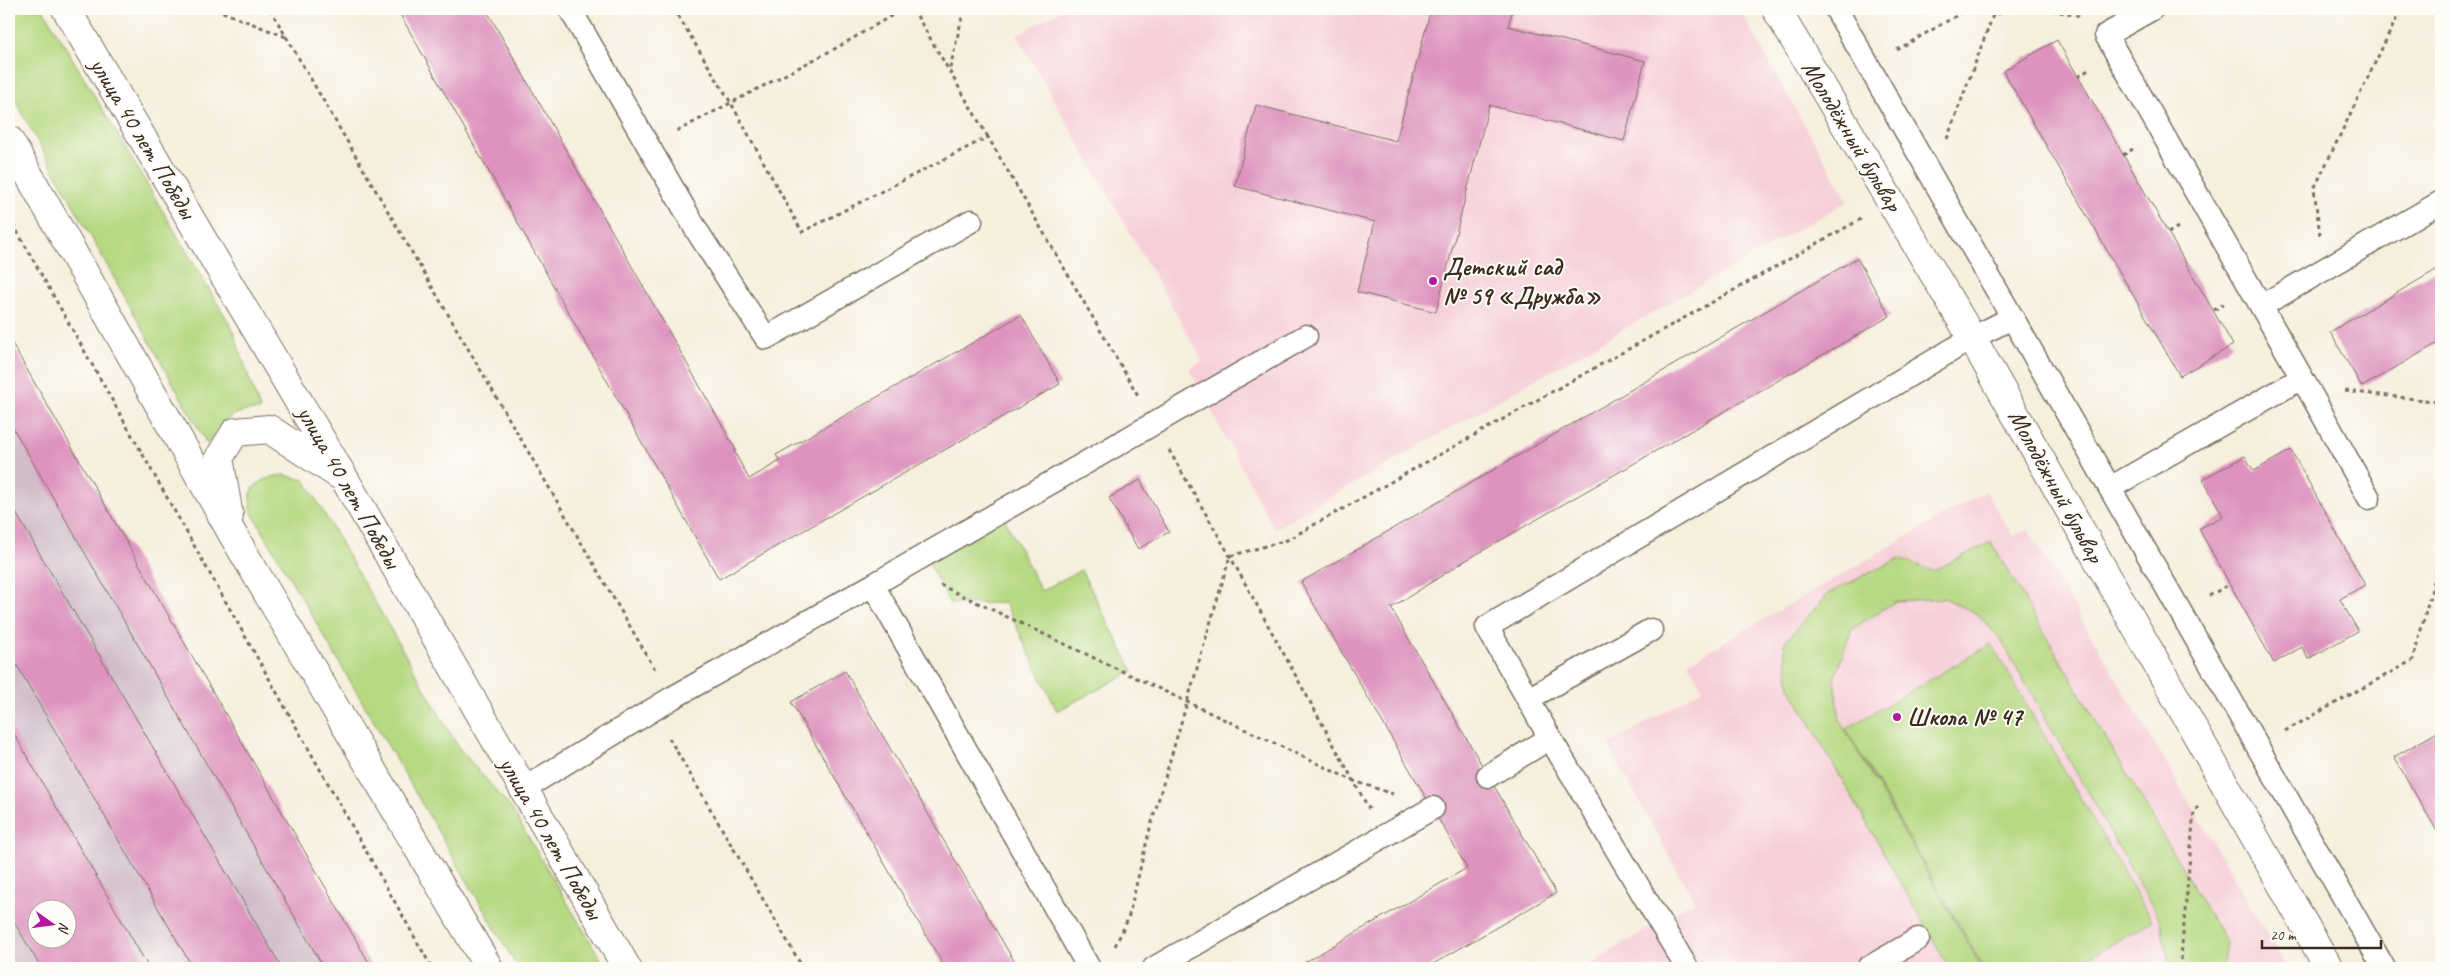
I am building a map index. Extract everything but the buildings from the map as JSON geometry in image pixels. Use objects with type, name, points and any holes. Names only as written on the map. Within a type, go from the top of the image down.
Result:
[{"type":"street","name":"улица 40 лет Победы","points":[[66,9],[344,478],[627,968]]},
{"type":"street","name":"Молодёжный бульвар","points":[[1776,9],[1972,338],[2329,968]]},
{"type":"street","points":[[9,140],[233,535],[489,968]]},
{"type":"street","points":[[233,535],[219,458],[235,432],[269,429],[344,478]]},
{"type":"lane","points":[[570,9],[697,231],[766,338],[971,221]]},
{"type":"lane","points":[[1836,9],[2384,968]]},
{"type":"lane","points":[[2152,9],[2106,35],[2305,382],[2369,498]]},
{"type":"lane","points":[[2261,306],[2441,202]]},
{"type":"lane","points":[[1687,968],[1550,738],[1487,627],[1972,338],[2012,318]]},
{"type":"lane","points":[[523,789],[672,698],[873,585],[1153,422],[1306,336]]},
{"type":"lane","points":[[2110,488],[2305,382]]},
{"type":"lane","points":[[873,585],[1089,968]]},
{"type":"lane","points":[[1528,699],[1651,630]]},
{"type":"lane","points":[[1488,776],[1550,738]]},
{"type":"lane","points":[[1154,968],[1433,808]]},
{"type":"lane","points":[[1868,968],[1918,939]]},
{"type":"path","points":[[215,9],[286,37]]},
{"type":"path","points":[[270,9],[672,698],[669,738],[803,968]]},
{"type":"path","points":[[674,9],[731,103],[802,232],[988,137]]},
{"type":"path","points":[[648,146],[838,47],[903,9]]},
{"type":"path","points":[[913,9],[950,69],[1136,390],[1384,836]]},
{"type":"path","points":[[950,69],[964,9]]},
{"type":"path","points":[[1925,34],[1968,9]]},
{"type":"path","points":[[1963,97],[1993,15],[2016,9]]},
{"type":"path","points":[[2044,9],[2089,18]]},
{"type":"path","points":[[2325,268],[2314,188],[2401,9]]},
{"type":"path","points":[[1230,556],[1287,540],[1892,202]]},
{"type":"path","points":[[9,217],[432,968]]},
{"type":"path","points":[[2305,382],[2441,402]]},
{"type":"path","points":[[2257,747],[2413,660],[2441,555]]},
{"type":"path","points":[[1112,952],[1128,919],[1149,832],[1188,703],[1205,635],[1230,556]]},
{"type":"path","points":[[904,567],[1354,781],[1433,808]]},
{"type":"path","points":[[2180,968],[2194,810],[2224,784]]},
{"type":"shaded area","name":"Детский сад № 59 «Дружба»","points":[[1063,9],[1739,9],[1848,201],[1274,529],[1189,369],[1203,361],[1017,35]]},
{"type":"shaded area","points":[[9,338],[372,968],[9,968]]},
{"type":"shaded area","name":"Школа № 47","points":[[1986,491],[2013,537],[2028,529],[2287,968],[1583,968],[1694,901],[1608,745],[1703,689],[1688,663]]},
{"type":"green space","points":[[9,9],[43,9],[232,328],[260,410],[241,412],[228,418],[207,444],[9,90]]},
{"type":"green space","points":[[284,475],[305,480],[458,747],[511,808],[606,968],[520,968],[515,963],[252,513],[250,499],[258,483],[268,478]]},
{"type":"green space","points":[[998,506],[1041,591],[1081,570],[1133,671],[1057,711],[1005,603],[950,604],[920,546]]},
{"type":"green space","points":[[1991,542],[2226,943],[2222,968],[2168,968],[2169,963],[2160,920],[2001,640],[1978,614],[1944,598],[1896,601],[1852,629],[1834,679],[1840,721],[1982,968],[1949,968],[1790,688],[1784,643],[1829,593],[1900,558],[1933,571]]},
{"type":"green space","points":[[1991,644],[2152,921],[2070,968],[1984,968],[1846,729]]},
{"type":"place","name":"Детский сад № 59 «Дружба»","points":[[1433,281]]},
{"type":"place","name":"Школа № 47","points":[[1897,717]]}]
